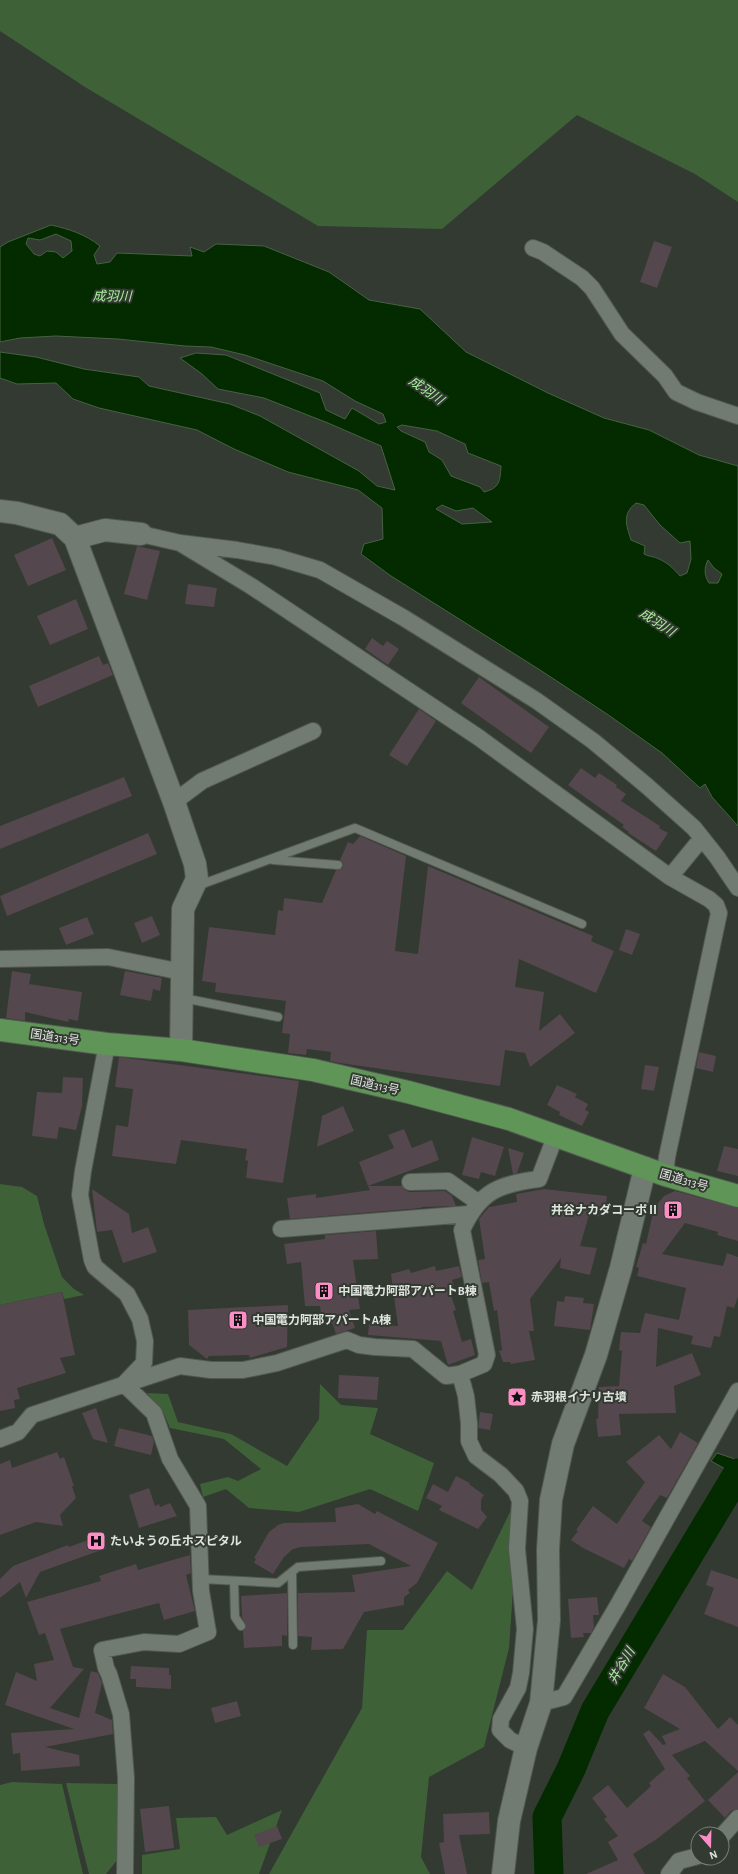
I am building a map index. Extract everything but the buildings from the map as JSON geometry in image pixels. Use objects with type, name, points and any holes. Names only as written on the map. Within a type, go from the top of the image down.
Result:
[{"type":"highway","name":"国道313号","points":[[0,1030],[107,1044],[181,1050],[313,1070],[401,1090],[509,1119],[555,1137],[655,1172],[738,1196]]},
{"type":"street","points":[[533,248],[543,252],[582,278],[592,288],[622,334],[665,376],[676,392],[685,398],[738,416]]},
{"type":"street","points":[[0,511],[17,513],[60,524],[75,538],[174,802],[195,864],[197,879],[184,909],[181,1050]]},
{"type":"street","points":[[75,538],[105,530],[141,534],[180,543],[237,550],[276,557],[320,570],[404,618],[537,701],[593,741],[694,828],[738,888]]},
{"type":"street","points":[[180,543],[258,591],[478,737],[670,877],[709,899],[716,905],[720,913],[667,1157],[655,1172],[621,1268],[596,1355],[563,1444],[551,1500],[548,1550],[549,1620],[540,1703],[526,1748],[509,1821],[503,1874]]},
{"type":"street","points":[[174,802],[202,781],[313,731]]},
{"type":"street","points":[[670,877],[702,838]]},
{"type":"street","points":[[0,959],[108,957],[182,972]]},
{"type":"street","points":[[107,1044],[83,1171],[80,1195],[94,1267],[127,1294],[140,1319],[144,1341],[144,1363],[124,1384]]},
{"type":"street","points":[[0,1439],[18,1432],[32,1415],[180,1366],[211,1370],[243,1370],[277,1363],[347,1340],[359,1345],[413,1349],[446,1376],[460,1374],[484,1364],[486,1355],[462,1230],[474,1208],[490,1192],[512,1182],[539,1179],[555,1137]]},
{"type":"street","points":[[410,1182],[448,1181],[474,1208]]},
{"type":"street","points":[[281,1229],[474,1208]]},
{"type":"street","points":[[460,1374],[466,1396],[470,1423],[469,1441],[476,1456],[501,1475],[516,1491],[520,1501],[517,1549],[525,1629],[521,1673],[518,1688],[501,1719],[500,1730],[510,1740],[526,1748]]},
{"type":"street","points":[[124,1384],[154,1413],[170,1459],[198,1506],[201,1579],[208,1632],[179,1644],[144,1642],[102,1650],[106,1668],[121,1714],[126,1778],[125,1874]]},
{"type":"street","points":[[540,1703],[564,1697],[618,1605],[738,1391]]},
{"type":"street","points":[[730,1827],[738,1818]]},
{"type":"street","points":[[669,1874],[679,1861],[690,1858]]},
{"type":"lane","points":[[193,888],[355,828],[582,924]]},
{"type":"lane","points":[[271,859],[338,865]]},
{"type":"lane","points":[[182,998],[278,1017]]},
{"type":"lane","points":[[201,1579],[278,1583],[298,1567],[381,1561]]},
{"type":"lane","points":[[292,1572],[293,1645]]},
{"type":"lane","points":[[234,1581],[235,1617],[240,1626]]},
{"type":"shaded area","points":[[0,0],[738,0],[738,202],[695,174],[577,115],[442,229],[318,226],[85,87],[0,31]]},
{"type":"shaded area","points":[[0,1184],[22,1187],[37,1196],[44,1224],[62,1277],[74,1289],[84,1295],[64,1299],[62,1292],[0,1305]]},
{"type":"shaded area","points":[[320,1384],[341,1405],[378,1408],[370,1434],[434,1463],[418,1511],[370,1489],[299,1512],[249,1508],[226,1489],[203,1497],[200,1484],[228,1477],[238,1481],[261,1469],[224,1439],[170,1428],[163,1412],[147,1393],[168,1394],[178,1422],[231,1434],[287,1466],[319,1419]]},
{"type":"shaded area","points":[[511,1510],[514,1575],[509,1648],[484,1747],[429,1777],[421,1857],[430,1874],[269,1874],[362,1708],[367,1630],[403,1630],[447,1571],[472,1590]]},
{"type":"shaded area","points":[[12,1782],[62,1784],[83,1874],[0,1874],[0,1785]]},
{"type":"shaded area","points":[[66,1783],[118,1784],[118,1859],[106,1874],[89,1874]]},
{"type":"shaded area","points":[[282,1810],[259,1874],[142,1874],[142,1855],[180,1849],[176,1818],[216,1817],[227,1835]]},
{"type":"water","name":"成羽川","points":[[51,225],[83,235],[100,246],[94,255],[97,264],[110,262],[117,253],[192,256],[190,247],[204,252],[216,244],[264,246],[329,272],[369,300],[420,309],[466,352],[548,393],[604,418],[649,430],[699,455],[738,466],[738,826],[712,797],[705,784],[700,788],[662,753],[607,714],[391,576],[361,554],[364,544],[383,539],[382,508],[358,490],[288,472],[234,449],[197,430],[99,408],[73,399],[56,383],[17,384],[0,378],[0,352],[36,357],[84,369],[139,377],[149,386],[230,404],[260,416],[359,471],[377,486],[395,490],[381,446],[264,398],[218,389],[202,374],[180,358],[196,353],[226,355],[320,393],[326,410],[345,419],[352,408],[379,424],[386,422],[383,414],[355,401],[323,381],[245,355],[211,347],[185,346],[118,339],[56,336],[20,338],[0,342],[0,247],[8,242]],"holes":[[[56,234],[71,241],[72,251],[63,258],[56,252],[47,251],[40,256],[34,254],[26,244],[28,238],[40,240]],[[402,425],[437,431],[465,444],[468,453],[501,466],[498,483],[493,488],[484,492],[480,487],[451,476],[442,460],[429,452],[425,442],[401,431],[397,427]],[[636,503],[644,505],[660,525],[680,543],[690,541],[691,559],[687,573],[680,576],[665,562],[644,554],[645,546],[631,540],[626,520],[629,511]],[[442,505],[456,511],[473,508],[492,522],[462,524],[436,509]],[[708,560],[714,568],[722,574],[718,583],[709,583],[705,574]]]},
{"type":"water","points":[[717,1453],[732,1458],[738,1463],[738,1476],[711,1461]]},
{"type":"waterway","name":"井谷川","points":[[549,1874],[547,1817],[571,1769],[595,1711],[738,1473]]},
{"type":"place","name":"井谷ナカダコーポⅡ","points":[[673,1210]]},
{"type":"place","name":"中国電力阿部アパートB棟","points":[[324,1291]]},
{"type":"place","name":"中国電力阿部アパートA棟","points":[[238,1320]]},
{"type":"place","name":"赤羽根イナリ古墳","points":[[517,1397]]},
{"type":"place","name":"たいようの丘ホスピタル","points":[[96,1541]]}]
